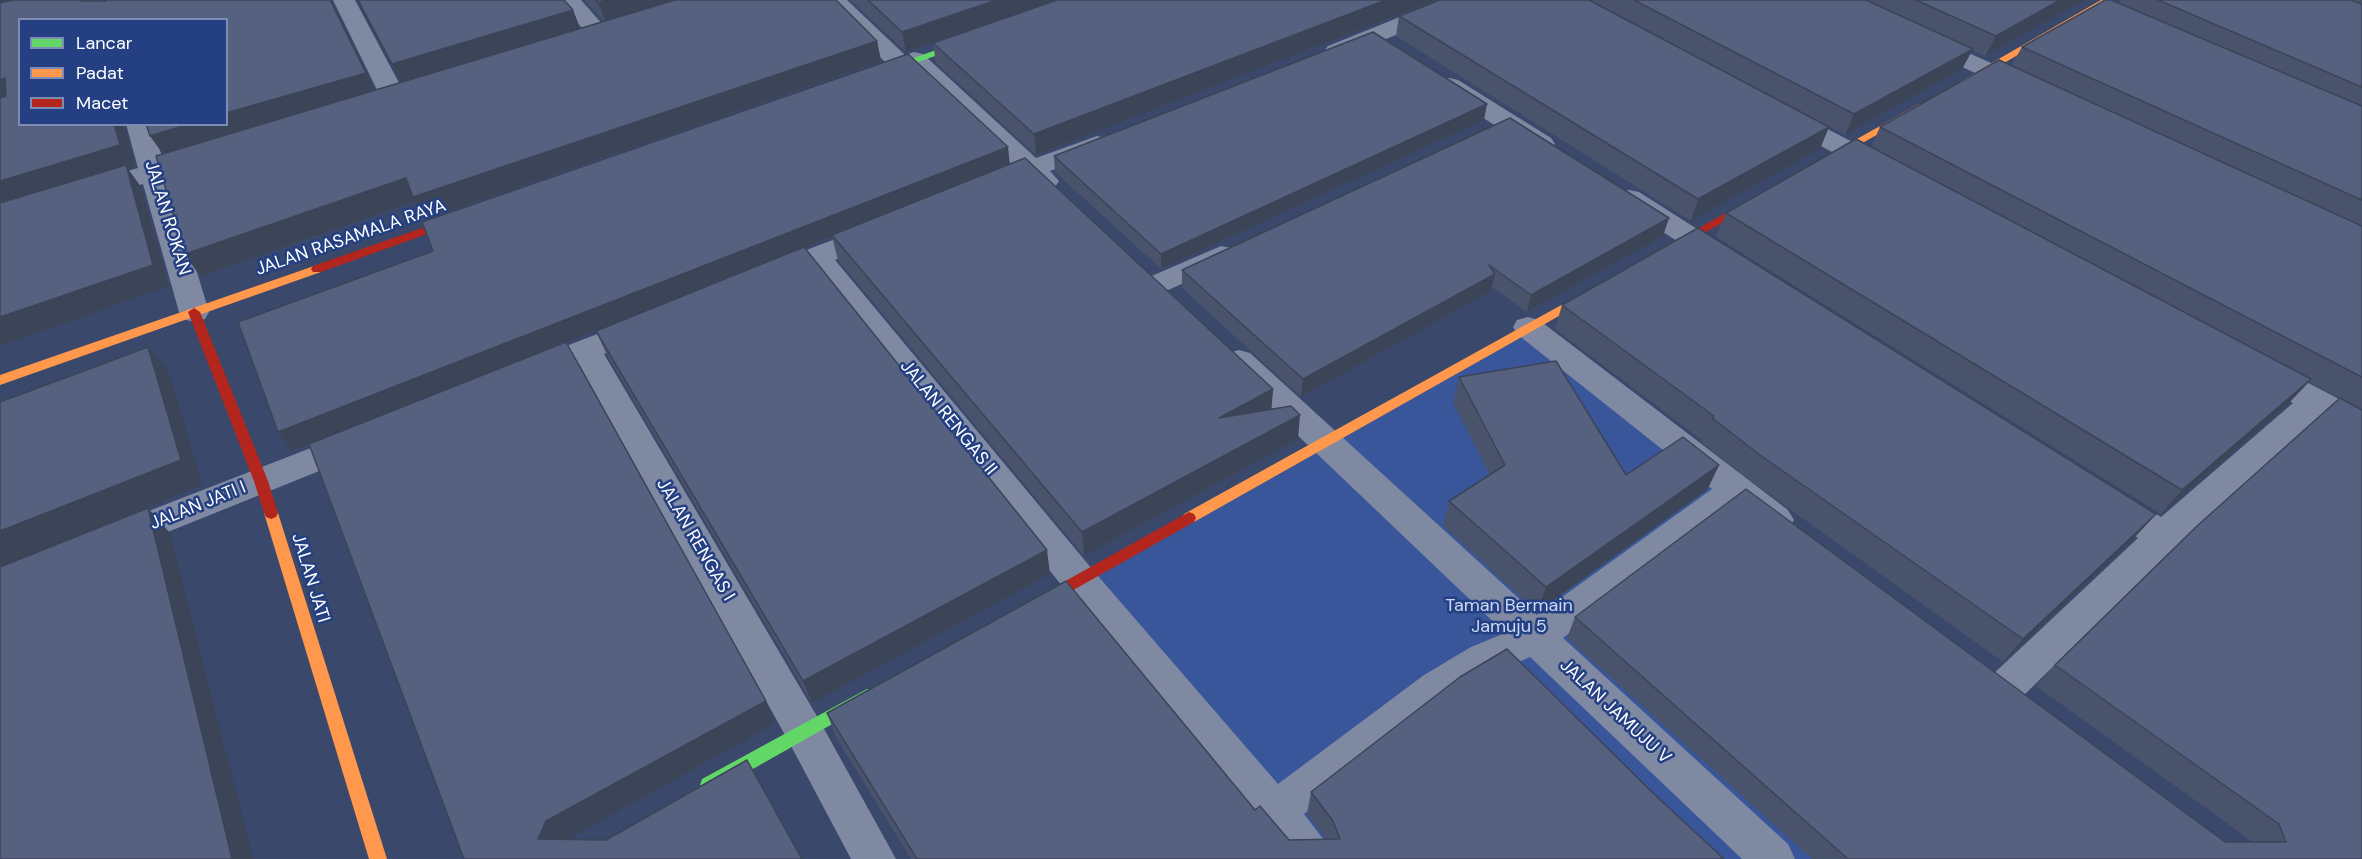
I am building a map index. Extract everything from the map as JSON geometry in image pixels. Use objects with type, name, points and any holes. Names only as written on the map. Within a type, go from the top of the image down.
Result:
[{"type":"street","points":[[344,0],[393,98]]},
{"type":"street","points":[[569,0],[600,35]]},
{"type":"street","points":[[834,0],[1066,200]]},
{"type":"street","points":[[1319,58],[1462,0]]},
{"type":"street","points":[[1804,172],[1986,70],[2106,8]]},
{"type":"street","points":[[1901,30],[2040,94]]},
{"type":"street","points":[[856,80],[990,33]]},
{"type":"street","points":[[1374,36],[1402,55]]},
{"type":"street","points":[[1430,73],[1564,158]]},
{"type":"street","points":[[1763,104],[1898,177]]},
{"type":"street","points":[[1474,136],[1506,122]]},
{"type":"street","name":"JALAN ROKAN","points":[[140,126],[194,312]]},
{"type":"street","points":[[967,195],[1120,135]]},
{"type":"street","points":[[76,196],[222,151]]},
{"type":"street","points":[[1613,188],[1740,268]]},
{"type":"street","points":[[1650,259],[1773,190]]},
{"type":"street","name":"JALAN RASAMALA RAYA","points":[[0,380],[486,210]]},
{"type":"street","points":[[751,283],[903,221]]},
{"type":"street","points":[[1157,285],[1242,245]]},
{"type":"street","name":"JALAN RENGAS II","points":[[816,256],[1079,580],[1275,811],[1312,859]]},
{"type":"street","points":[[1018,614],[1609,282]]},
{"type":"street","name":"JALAN JATI","points":[[194,312],[261,481],[378,859]]},
{"type":"street","points":[[510,380],[674,314]]},
{"type":"street","points":[[1527,327],[1802,540]]},
{"type":"street","name":"JALAN JAMUJU V","points":[[1216,340],[1773,859]]},
{"type":"street","name":"JALAN RENGAS I","points":[[586,349],[804,731],[874,859]]},
{"type":"street","points":[[2232,356],[2362,426]]},
{"type":"street","points":[[2004,689],[2163,536],[2316,401]]},
{"type":"street","name":"JALAN JATI I","points":[[87,550],[380,432]]},
{"type":"street","points":[[2084,486],[2163,536]]},
{"type":"street","points":[[1275,811],[1438,687],[1485,659],[1536,637],[1735,490]]},
{"type":"street","points":[[1976,668],[2033,711]]},
{"type":"street","points":[[692,795],[876,692]]},
{"type":"green space","name":"Taman Bermain Jamuju 5","points":[[1528,327],[2241,859],[1309,859],[1079,580]]},
{"type":"building","points":[[13,0],[330,0],[366,73],[228,112],[228,18],[18,18],[18,126],[115,126],[120,145],[0,181],[0,98],[6,96],[5,78],[0,80],[0,3]]},
{"type":"building","points":[[358,0],[564,0],[573,10],[392,64]]},
{"type":"building","points":[[675,0],[836,0],[877,41],[413,197],[406,178],[185,254],[156,156]]},
{"type":"building","points":[[868,0],[997,0],[902,32]]},
{"type":"building","points":[[1057,0],[1386,0],[1034,134],[933,43]]},
{"type":"building","points":[[1440,0],[1589,0],[1829,127],[1698,199],[1399,16]]},
{"type":"building","points":[[1634,0],[1866,0],[1973,49],[1854,114]]},
{"type":"building","points":[[1916,0],[2060,0],[1996,36]]},
{"type":"building","points":[[2105,0],[2111,0],[2362,106],[2362,200],[2022,47]]},
{"type":"building","points":[[2158,0],[2351,0],[2362,4],[2362,87]]},
{"type":"building","points":[[1373,32],[1487,104],[1161,254],[1054,156]]},
{"type":"building","points":[[908,54],[1008,147],[278,432],[238,322],[433,251],[422,222]]},
{"type":"building","points":[[1999,60],[2362,226],[2362,377],[1880,127]]},
{"type":"building","points":[[1510,118],[1669,218],[1531,295],[1489,265],[1495,274],[1303,379],[1182,270]]},
{"type":"building","points":[[147,126],[182,126],[150,136]]},
{"type":"building","points":[[1856,139],[2311,379],[2182,490],[1726,213]]},
{"type":"building","points":[[1025,158],[1273,389],[1219,418],[1291,406],[1300,415],[1082,532],[832,235]]},
{"type":"building","points":[[126,165],[153,265],[0,317],[0,203]]},
{"type":"building","points":[[1698,228],[2156,514],[2023,639],[1760,455],[1712,418],[1714,416],[1562,305]]},
{"type":"building","points":[[804,247],[1047,550],[803,681],[596,331]]},
{"type":"building","points":[[566,342],[766,701],[546,821],[538,839],[606,840],[747,760],[802,859],[464,859],[309,444]]},
{"type":"building","points":[[148,347],[181,460],[0,531],[0,402]]},
{"type":"building","points":[[1556,361],[1626,475],[1683,437],[1719,465],[1546,587],[1449,501],[1505,465],[1459,377]]},
{"type":"building","points":[[2340,398],[2362,410],[2362,859],[1848,859],[1575,617],[1746,489],[2225,842],[2286,842],[2279,824],[2055,665],[2197,526]]},
{"type":"building","points":[[148,508],[232,859],[0,859],[0,567]]},
{"type":"building","points":[[1066,581],[1255,810],[1260,806],[1289,840],[1340,839],[1333,821],[1311,792],[1460,677],[1507,649],[1653,793],[1724,859],[917,859],[827,713]]},
{"type":"traffic: fast","points":[[871,75],[978,38]]},
{"type":"traffic: fast","points":[[708,785],[867,696]]},
{"type":"traffic: slow","points":[[1962,83],[2108,0]]},
{"type":"traffic: slow","points":[[1821,162],[1919,107]]},
{"type":"traffic: slow","points":[[0,380],[317,269]]},
{"type":"traffic: slow","points":[[1189,518],[1601,287]]},
{"type":"traffic: slow","points":[[271,513],[378,859]]},
{"type":"traffic: jam","points":[[1664,251],[1763,195]]},
{"type":"traffic: jam","points":[[317,269],[468,216]]},
{"type":"traffic: jam","points":[[194,312],[261,481],[271,513]]},
{"type":"traffic: jam","points":[[1031,607],[1189,518]]}]
